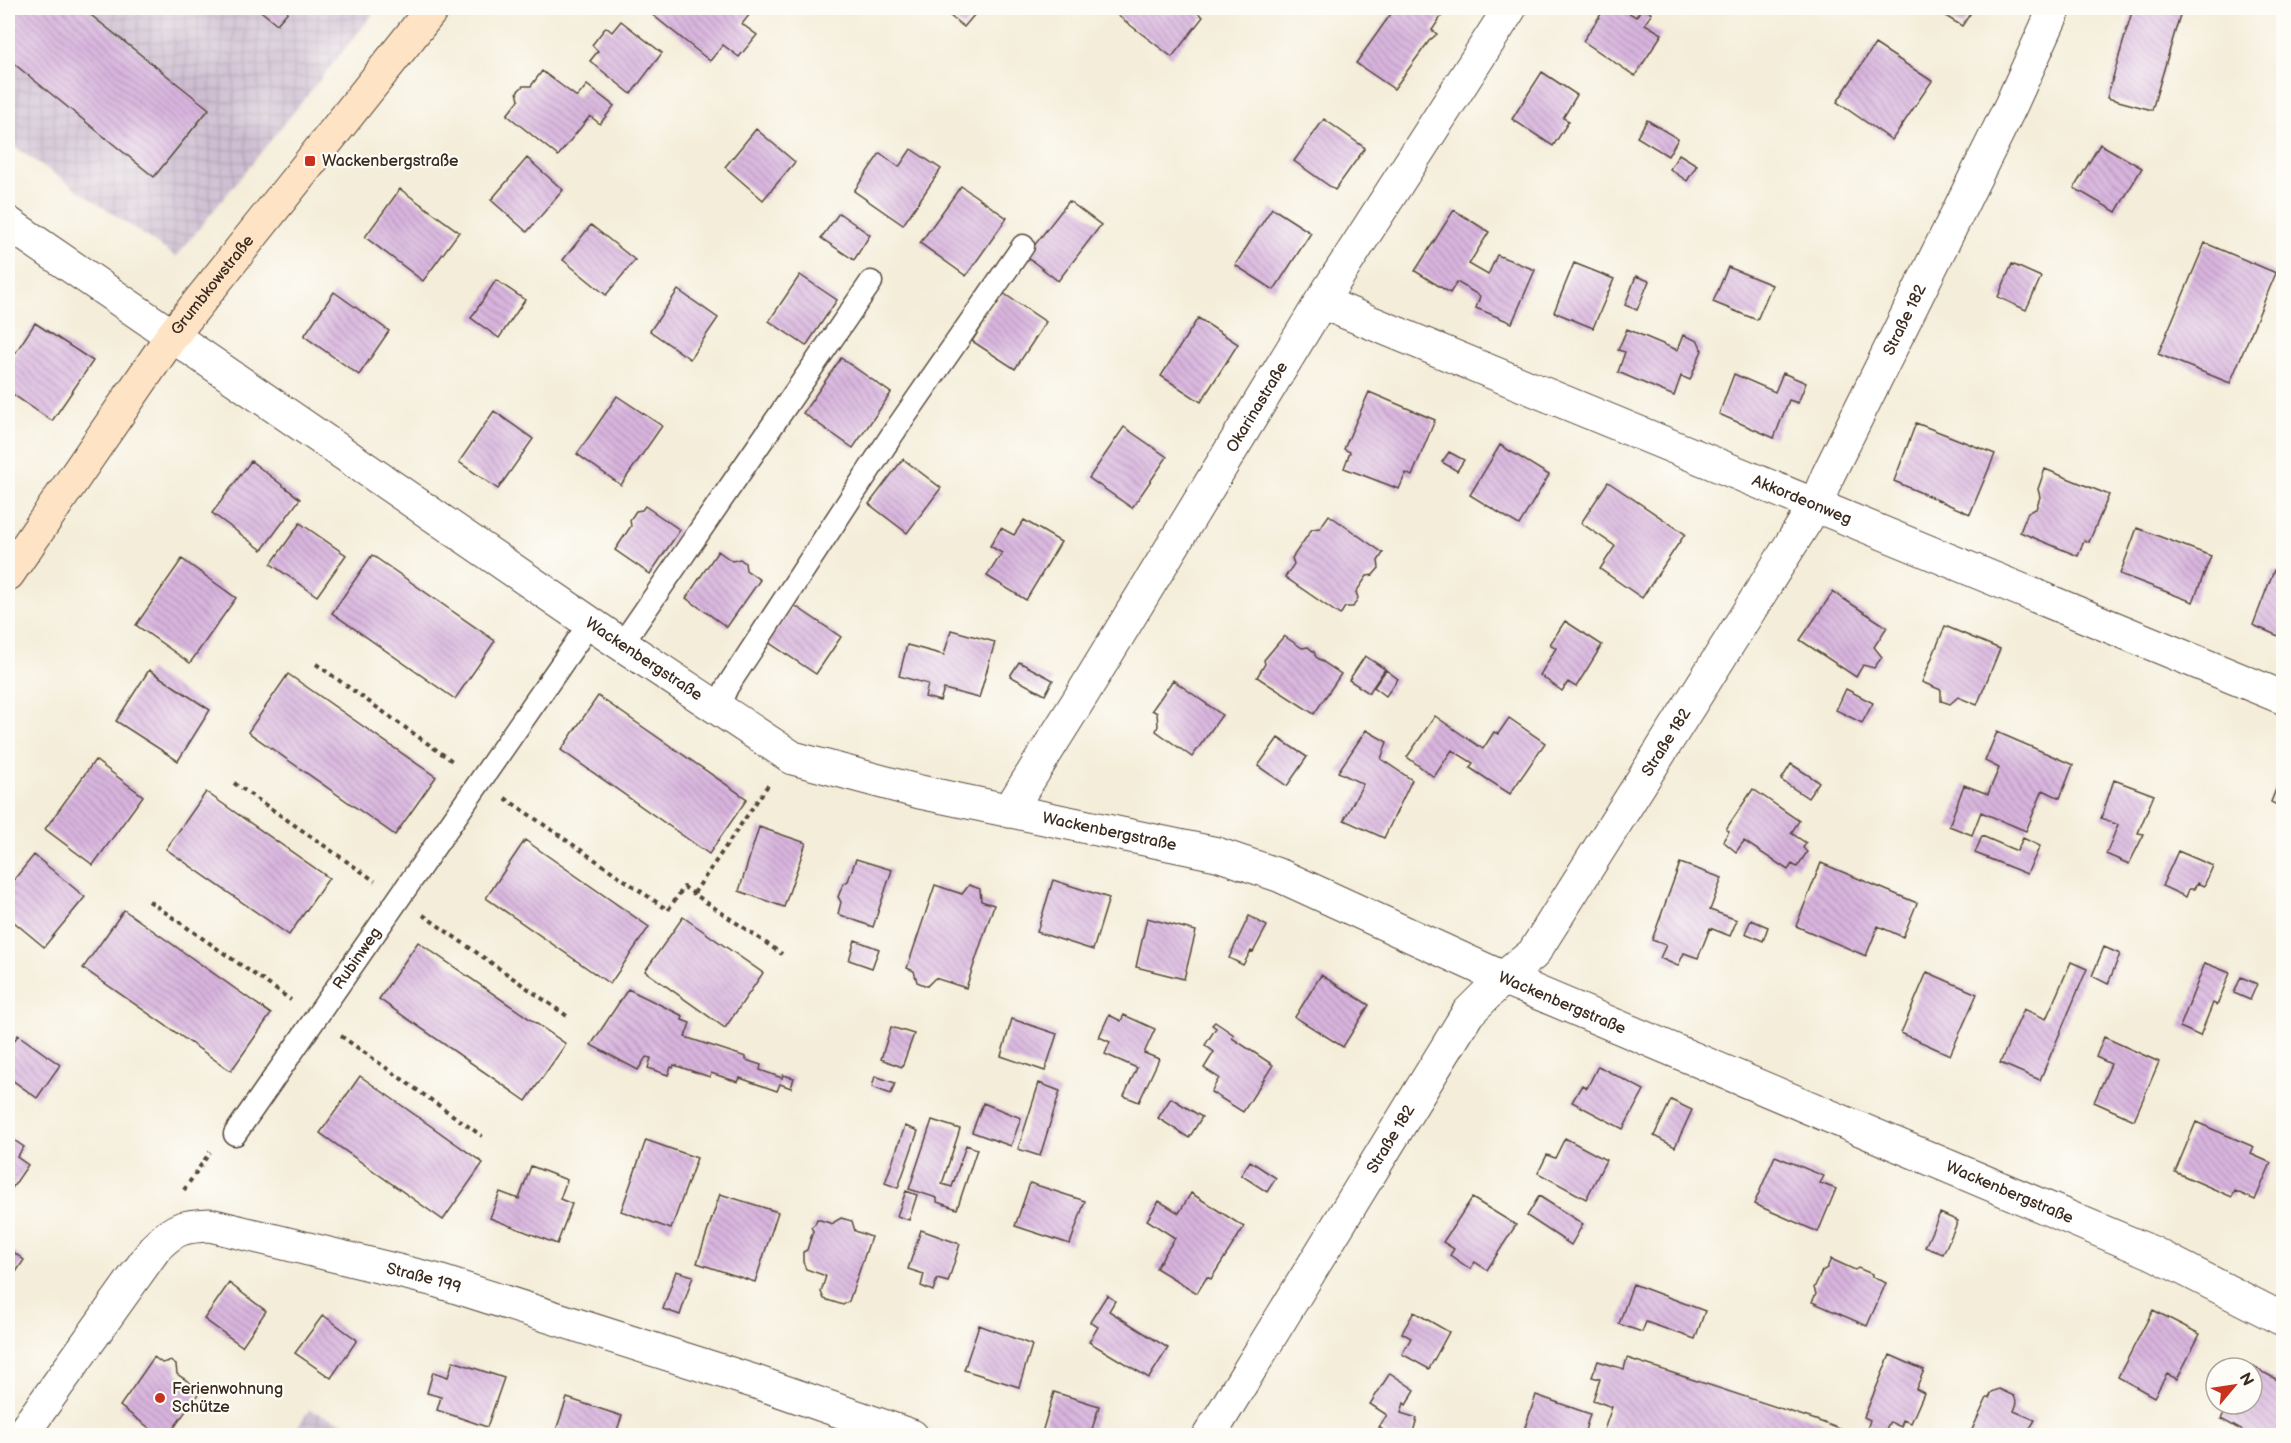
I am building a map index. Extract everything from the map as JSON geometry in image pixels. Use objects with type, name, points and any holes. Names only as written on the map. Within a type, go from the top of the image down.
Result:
[{"type":"street","name":"Grumbkowstraße","points":[[8,574],[171,337],[433,8]]},
{"type":"street","name":"Okarinastraße","points":[[1009,811],[1321,302],[1510,8]]},
{"type":"street","name":"Straße 182","points":[[1209,1436],[1468,1014],[1503,978],[1533,954],[1815,506],[1828,475],[2005,116],[2055,8]]},
{"type":"street","name":"Wackenbergstraße","points":[[8,223],[590,623],[794,758],[920,792],[1217,854],[1281,876],[1503,978],[2153,1253],[2283,1320]]},
{"type":"street","name":"Akkordeonweg","points":[[1321,302],[2283,698]]},
{"type":"street","name":"Straße 199","points":[[21,1436],[156,1247],[170,1232],[188,1226],[210,1225],[435,1280],[756,1382],[912,1436]]},
{"type":"lane","points":[[718,707],[727,687],[886,445],[1023,246]]},
{"type":"lane","points":[[622,644],[871,282]]},
{"type":"lane","name":"Rubinweg","points":[[235,1134],[590,623]]},
{"type":"path","points":[[2283,145],[2281,152],[2283,153]]},
{"type":"path","points":[[315,664],[668,910],[684,887],[782,954]]},
{"type":"path","points":[[694,893],[765,792],[772,777]]},
{"type":"path","points":[[183,1192],[222,1134],[235,1134]]},
{"type":"shaded area","points":[[8,8],[378,8],[176,257],[8,142]]},
{"type":"shaded area","points":[[309,1410],[376,1435],[292,1435]]},
{"type":"building","points":[[8,8],[82,8],[209,109],[154,177],[8,59]]},
{"type":"building","points":[[257,8],[291,8],[277,24]]},
{"type":"building","points":[[644,8],[749,8],[753,10],[742,24],[757,35],[739,57],[723,45],[710,61]]},
{"type":"building","points":[[940,8],[980,8],[964,27]]},
{"type":"building","points":[[1123,8],[1191,8],[1203,17],[1172,57],[1117,15]]},
{"type":"building","points":[[1395,8],[1447,8],[1432,30],[1437,34],[1429,41],[1394,89],[1356,63]]},
{"type":"building","points":[[1605,8],[1621,8],[1636,17],[1642,8],[1652,13],[1645,24],[1662,34],[1635,76],[1583,41]]},
{"type":"building","points":[[1932,8],[1974,8],[1962,26]]},
{"type":"building","points":[[2133,8],[2182,8],[2152,110],[2107,98]]},
{"type":"building","points":[[621,21],[662,53],[631,94],[590,61],[598,51],[592,45],[606,27],[612,32]]},
{"type":"building","points":[[1875,44],[1932,81],[1892,140],[1837,102]]},
{"type":"building","points":[[542,71],[577,97],[587,85],[614,106],[600,124],[590,116],[558,156],[507,115],[519,100],[517,92],[523,86],[531,86]]},
{"type":"building","points":[[1542,72],[1577,95],[1563,118],[1569,121],[1553,146],[1512,119]]},
{"type":"building","points":[[1324,119],[1365,148],[1335,190],[1294,161]]},
{"type":"building","points":[[1647,120],[1678,139],[1668,156],[1637,137]]},
{"type":"building","points":[[756,129],[795,162],[763,200],[725,167]]},
{"type":"building","points":[[2100,144],[2142,168],[2116,212],[2074,188]]},
{"type":"building","points":[[911,149],[941,169],[903,225],[854,191],[880,153],[899,167]]},
{"type":"building","points":[[1679,154],[1697,165],[1687,181],[1670,169]]},
{"type":"building","points":[[527,158],[563,190],[527,232],[491,200]]},
{"type":"building","points":[[961,186],[1007,218],[966,276],[920,243]]},
{"type":"building","points":[[400,189],[459,232],[423,281],[365,237]]},
{"type":"building","points":[[1069,201],[1101,225],[1058,281],[1026,256]]},
{"type":"building","points":[[1272,208],[1311,233],[1274,290],[1235,265]]},
{"type":"building","points":[[1454,210],[1489,232],[1469,264],[1488,275],[1497,255],[1535,270],[1512,323],[1476,308],[1480,296],[1457,282],[1450,293],[1415,271]]},
{"type":"building","points":[[839,213],[870,235],[854,260],[821,238]]},
{"type":"building","points":[[591,225],[635,260],[606,295],[563,260]]},
{"type":"building","points":[[2205,243],[2276,273],[2230,383],[2158,354]]},
{"type":"building","points":[[1574,263],[1614,279],[1593,328],[1554,312]]},
{"type":"building","points":[[2012,264],[2041,277],[2026,310],[1998,297]]},
{"type":"building","points":[[1728,267],[1772,285],[1757,320],[1713,302]]},
{"type":"building","points":[[800,275],[837,300],[806,346],[769,321]]},
{"type":"building","points":[[1636,276],[1649,281],[1637,310],[1625,305]]},
{"type":"building","points":[[496,280],[525,300],[499,338],[471,318]]},
{"type":"building","points":[[678,290],[718,318],[690,359],[650,331]]},
{"type":"building","points":[[334,292],[389,331],[359,375],[304,336]]},
{"type":"building","points":[[1003,293],[1046,322],[1015,369],[972,341]]},
{"type":"building","points":[[1198,318],[1238,344],[1201,402],[1161,376]]},
{"type":"building","points":[[35,323],[93,361],[52,421],[8,391],[8,364]]},
{"type":"building","points":[[1627,329],[1677,350],[1683,335],[1698,341],[1702,350],[1690,380],[1681,376],[1674,396],[1618,372],[1625,352],[1618,350]]},
{"type":"building","points":[[841,358],[891,393],[853,448],[803,413]]},
{"type":"building","points":[[1783,373],[1806,383],[1798,403],[1789,400],[1774,438],[1719,414],[1734,374],[1775,392]]},
{"type":"building","points":[[1369,392],[1435,420],[1412,476],[1406,473],[1399,489],[1344,468],[1350,452],[1344,449]]},
{"type":"building","points":[[617,396],[662,426],[621,485],[577,454]]},
{"type":"building","points":[[494,411],[533,439],[498,489],[459,462]]},
{"type":"building","points":[[1916,423],[1995,454],[1970,514],[1894,481]]},
{"type":"building","points":[[1124,427],[1167,457],[1132,508],[1089,478]]},
{"type":"building","points":[[1500,445],[1549,475],[1519,525],[1470,495]]},
{"type":"building","points":[[1449,452],[1464,460],[1457,471],[1442,462]]},
{"type":"building","points":[[903,459],[941,488],[907,533],[869,504]]},
{"type":"building","points":[[251,461],[300,499],[262,550],[212,513]]},
{"type":"building","points":[[2045,469],[2109,495],[2089,542],[2084,540],[2078,556],[2020,532],[2028,512],[2036,509],[2040,497],[2038,489]]},
{"type":"building","points":[[1608,482],[1685,534],[1642,598],[1600,569],[1615,546],[1581,523]]},
{"type":"building","points":[[645,506],[680,530],[650,574],[615,550],[631,526],[630,520],[636,511],[642,510]]},
{"type":"building","points":[[1329,515],[1383,553],[1378,561],[1379,568],[1373,575],[1367,576],[1356,592],[1358,598],[1353,607],[1345,607],[1340,615],[1285,577],[1294,564],[1292,558],[1312,529],[1320,528]]},
{"type":"building","points":[[1024,520],[1061,542],[1026,600],[987,576],[1002,553],[990,546],[1001,528],[1014,535]]},
{"type":"building","points":[[300,523],[346,555],[317,596],[271,564]]},
{"type":"building","points":[[2137,528],[2211,556],[2193,602],[2120,574]]},
{"type":"building","points":[[718,551],[732,561],[740,559],[745,563],[746,570],[760,580],[727,627],[686,598]]},
{"type":"building","points":[[372,555],[495,641],[455,699],[332,613]]},
{"type":"building","points":[[182,559],[236,598],[190,663],[136,625]]},
{"type":"building","points":[[2274,570],[2283,573],[2283,638],[2253,625]]},
{"type":"building","points":[[1833,592],[1887,627],[1874,647],[1882,657],[1874,668],[1863,665],[1856,677],[1800,640]]},
{"type":"building","points":[[794,605],[841,637],[816,674],[768,642]]},
{"type":"building","points":[[1565,621],[1602,645],[1576,687],[1568,682],[1562,691],[1540,675],[1556,648],[1550,644]]},
{"type":"building","points":[[1945,626],[2000,649],[1977,705],[1958,697],[1950,704],[1941,701],[1941,690],[1922,682]]},
{"type":"building","points":[[951,630],[995,642],[979,698],[944,689],[940,701],[925,697],[928,684],[899,676],[907,645],[944,655]]},
{"type":"building","points":[[1284,636],[1302,648],[1308,647],[1316,657],[1341,674],[1314,714],[1257,677],[1265,664],[1264,660]]},
{"type":"building","points":[[1365,656],[1385,669],[1369,693],[1349,680]]},
{"type":"building","points":[[1019,662],[1053,680],[1045,695],[1010,676]]},
{"type":"building","points":[[149,670],[210,710],[178,761],[116,721]]},
{"type":"building","points":[[1386,670],[1398,679],[1386,696],[1374,687]]},
{"type":"building","points":[[288,674],[436,777],[395,835],[248,732]]},
{"type":"building","points":[[1173,680],[1222,715],[1192,757],[1156,731],[1157,713],[1152,710]]},
{"type":"building","points":[[1846,689],[1873,703],[1862,723],[1836,710]]},
{"type":"building","points":[[598,696],[747,799],[709,854],[561,750]]},
{"type":"building","points":[[1435,716],[1483,749],[1494,732],[1498,734],[1509,718],[1545,743],[1510,794],[1470,768],[1473,763],[1452,750],[1434,777],[1407,757]]},
{"type":"building","points":[[1366,730],[1387,742],[1381,759],[1412,780],[1384,838],[1344,820],[1363,784],[1338,772]]},
{"type":"building","points":[[1997,732],[2073,765],[2060,798],[2043,790],[2026,831],[1981,812],[1972,835],[1949,826],[1964,785],[1988,794],[1999,768],[1985,761]]},
{"type":"building","points":[[1278,738],[1307,757],[1287,786],[1258,766]]},
{"type":"building","points":[[95,760],[143,796],[93,865],[45,829]]},
{"type":"building","points":[[1791,764],[1819,782],[1808,798],[1781,780]]},
{"type":"building","points":[[2283,771],[2283,808],[2271,802]]},
{"type":"building","points":[[2114,780],[2154,795],[2138,833],[2144,834],[2129,864],[2106,854],[2118,825],[2101,818]]},
{"type":"building","points":[[1753,789],[1799,821],[1791,833],[1806,843],[1803,848],[1807,852],[1797,867],[1792,864],[1788,870],[1744,841],[1736,852],[1723,841],[1729,831],[1726,829]]},
{"type":"building","points":[[206,792],[329,878],[289,935],[166,849]]},
{"type":"building","points":[[759,827],[806,843],[784,907],[739,891]]},
{"type":"building","points":[[1982,836],[2017,851],[2023,838],[2040,846],[2027,874],[1975,853]]},
{"type":"building","points":[[525,840],[649,927],[610,984],[486,898]]},
{"type":"building","points":[[2178,851],[2213,866],[2204,886],[2197,883],[2194,889],[2189,889],[2186,897],[2162,886]]},
{"type":"building","points":[[34,855],[85,897],[44,947],[8,917],[8,887]]},
{"type":"building","points":[[856,859],[892,870],[873,927],[838,914],[841,902],[838,897],[843,884],[848,881]]},
{"type":"building","points":[[1680,863],[1722,878],[1710,910],[1737,920],[1730,936],[1710,928],[1698,958],[1684,953],[1678,966],[1660,958],[1666,945],[1652,940]]},
{"type":"building","points":[[1821,863],[1917,903],[1903,937],[1878,926],[1866,956],[1796,926]]},
{"type":"building","points":[[1053,880],[1109,898],[1093,950],[1037,932]]},
{"type":"building","points":[[935,885],[962,894],[969,885],[980,889],[981,901],[994,905],[966,988],[935,978],[927,986],[917,982],[914,971],[907,968]]},
{"type":"building","points":[[124,910],[271,1014],[231,1071],[83,968]]},
{"type":"building","points":[[1249,916],[1267,926],[1243,965],[1229,958]]},
{"type":"building","points":[[683,917],[763,973],[725,1028],[645,971]]},
{"type":"building","points":[[1147,918],[1196,931],[1184,979],[1136,967]]},
{"type":"building","points":[[1751,920],[1768,927],[1763,941],[1745,933]]},
{"type":"building","points":[[855,940],[879,949],[872,968],[849,960]]},
{"type":"building","points":[[418,942],[566,1044],[526,1101],[379,999]]},
{"type":"building","points":[[2104,947],[2120,954],[2108,984],[2092,976]]},
{"type":"building","points":[[2071,962],[2087,969],[2040,1080],[2000,1063],[2024,1009],[2046,1019]]},
{"type":"building","points":[[2205,963],[2230,973],[2217,1005],[2213,1003],[2200,1036],[2180,1027]]},
{"type":"building","points":[[1927,972],[1977,994],[1950,1055],[1901,1033]]},
{"type":"building","points":[[1321,975],[1369,1005],[1343,1047],[1295,1017]]},
{"type":"building","points":[[2241,977],[2257,984],[2250,1000],[2234,993]]},
{"type":"building","points":[[628,989],[683,1016],[682,1020],[690,1023],[685,1037],[746,1057],[746,1060],[761,1065],[760,1070],[782,1078],[783,1075],[794,1078],[791,1088],[780,1084],[777,1091],[740,1078],[738,1082],[711,1073],[710,1077],[674,1065],[668,1075],[648,1068],[651,1058],[646,1057],[638,1070],[591,1045]]},
{"type":"building","points":[[1109,1015],[1121,1021],[1124,1015],[1155,1029],[1144,1053],[1159,1059],[1139,1102],[1124,1096],[1137,1068],[1105,1054],[1110,1042],[1099,1037]]},
{"type":"building","points":[[1012,1019],[1057,1034],[1045,1071],[1001,1056]]},
{"type":"building","points":[[1215,1022],[1234,1035],[1232,1038],[1273,1065],[1243,1112],[1211,1092],[1219,1078],[1204,1068],[1214,1052],[1205,1045],[1216,1028],[1212,1025]]},
{"type":"building","points":[[891,1027],[914,1034],[902,1067],[881,1059]]},
{"type":"building","points":[[18,1035],[60,1065],[37,1098],[8,1077],[8,1050]]},
{"type":"building","points":[[2104,1037],[2159,1062],[2134,1120],[2094,1102],[2111,1064],[2096,1057]]},
{"type":"building","points":[[1598,1066],[1644,1090],[1623,1129],[1572,1102],[1582,1085],[1587,1088]]},
{"type":"building","points":[[360,1076],[483,1163],[443,1220],[320,1133]]},
{"type":"building","points":[[875,1076],[895,1083],[891,1094],[872,1087]]},
{"type":"building","points":[[1039,1083],[1060,1091],[1040,1156],[1018,1149]]},
{"type":"building","points":[[1171,1098],[1202,1117],[1189,1138],[1158,1118]]},
{"type":"building","points":[[1671,1100],[1692,1110],[1675,1147],[1654,1136]]},
{"type":"building","points":[[983,1103],[1021,1118],[1011,1146],[972,1132]]},
{"type":"building","points":[[932,1120],[960,1129],[942,1184],[952,1187],[966,1145],[977,1149],[957,1209],[937,1202],[937,1198],[909,1189]]},
{"type":"building","points":[[2196,1122],[2254,1147],[2251,1154],[2271,1163],[2255,1200],[2235,1191],[2232,1197],[2175,1172]]},
{"type":"building","points":[[905,1126],[918,1131],[898,1188],[885,1183]]},
{"type":"building","points":[[8,1136],[24,1147],[17,1157],[28,1165],[8,1194]]},
{"type":"building","points":[[1565,1138],[1606,1160],[1586,1199],[1538,1173],[1547,1155],[1555,1158]]},
{"type":"building","points":[[646,1140],[697,1158],[671,1229],[621,1211]]},
{"type":"building","points":[[1775,1156],[1824,1176],[1820,1183],[1836,1189],[1818,1232],[1754,1204]]},
{"type":"building","points":[[1250,1161],[1276,1178],[1267,1192],[1241,1175]]},
{"type":"building","points":[[531,1166],[567,1180],[560,1199],[572,1204],[557,1244],[490,1218],[500,1192],[519,1199]]},
{"type":"building","points":[[1030,1183],[1085,1201],[1070,1244],[1015,1226]]},
{"type":"building","points":[[906,1191],[917,1195],[909,1220],[897,1216]]},
{"type":"building","points":[[1191,1193],[1244,1227],[1211,1279],[1207,1277],[1197,1293],[1156,1268],[1175,1238],[1147,1220],[1159,1201],[1179,1213]]},
{"type":"building","points":[[720,1194],[778,1212],[755,1282],[697,1263]]},
{"type":"building","points":[[1539,1196],[1583,1224],[1571,1245],[1527,1216]]},
{"type":"building","points":[[1472,1198],[1516,1225],[1487,1270],[1475,1262],[1470,1269],[1450,1255],[1454,1249],[1443,1242]]},
{"type":"building","points":[[1940,1213],[1958,1221],[1943,1254],[1925,1247]]},
{"type":"building","points":[[841,1218],[852,1221],[855,1231],[871,1237],[849,1301],[843,1305],[824,1299],[821,1292],[826,1276],[806,1269],[803,1262],[803,1252],[807,1250],[813,1231],[811,1227],[817,1219],[833,1224]]},
{"type":"building","points":[[921,1230],[960,1244],[948,1282],[937,1279],[933,1291],[921,1286],[924,1274],[908,1269]]},
{"type":"building","points":[[8,1248],[24,1260],[8,1284]]},
{"type":"building","points":[[1831,1259],[1855,1270],[1858,1268],[1872,1274],[1872,1277],[1886,1283],[1867,1326],[1812,1302],[1816,1294],[1814,1288]]},
{"type":"building","points":[[676,1271],[693,1276],[680,1315],[663,1309]]},
{"type":"building","points":[[229,1283],[266,1311],[242,1346],[204,1319]]},
{"type":"building","points":[[1633,1284],[1705,1311],[1695,1339],[1646,1322],[1642,1332],[1619,1324]]},
{"type":"building","points":[[1107,1295],[1115,1301],[1109,1311],[1168,1348],[1149,1378],[1089,1342],[1098,1327],[1090,1322]]},
{"type":"building","points":[[2153,1310],[2200,1334],[2177,1379],[2167,1374],[2154,1397],[2118,1377]]},
{"type":"building","points":[[1414,1312],[1449,1332],[1429,1369],[1402,1354],[1411,1338],[1402,1333]]},
{"type":"building","points":[[323,1315],[357,1340],[331,1378],[295,1353]]},
{"type":"building","points":[[979,1325],[1032,1345],[1019,1387],[964,1370]]},
{"type":"building","points":[[1890,1355],[1924,1370],[1916,1389],[1924,1393],[1911,1423],[1903,1420],[1901,1427],[1890,1422],[1885,1432],[1892,1436],[1865,1436],[1870,1420],[1864,1417]]},
{"type":"building","name":"Ferienwohnung Schütze","points":[[154,1357],[162,1363],[170,1361],[176,1365],[177,1374],[201,1390],[168,1436],[160,1436],[120,1406]]},
{"type":"building","points":[[1627,1358],[1858,1436],[1602,1436],[1612,1407],[1593,1400],[1600,1379],[1592,1377],[1598,1361],[1624,1369]]},
{"type":"building","points":[[453,1361],[504,1378],[487,1427],[437,1410],[441,1397],[427,1393],[433,1372],[448,1377]]},
{"type":"building","points":[[1390,1373],[1415,1390],[1406,1405],[1404,1403],[1401,1413],[1417,1418],[1412,1436],[1391,1436],[1379,1427],[1387,1415],[1370,1404]]},
{"type":"building","points":[[2264,1373],[2283,1383],[2283,1428],[2279,1436],[2252,1436],[2221,1419],[2223,1416],[2264,1416]]},
{"type":"building","points":[[1999,1389],[2014,1396],[2017,1403],[2014,1411],[2035,1420],[2029,1430],[2041,1436],[1969,1436],[1987,1398]]},
{"type":"building","points":[[1054,1392],[1099,1406],[1090,1436],[1041,1436]]},
{"type":"building","points":[[1536,1395],[1590,1414],[1584,1434],[1575,1432],[1574,1436],[1522,1436]]},
{"type":"building","points":[[567,1398],[622,1416],[615,1436],[554,1436]]},
{"type":"place","name":"Wackenbergstraße","points":[[310,161]]},
{"type":"place","name":"Ferienwohnung Schütze","points":[[160,1398]]}]
